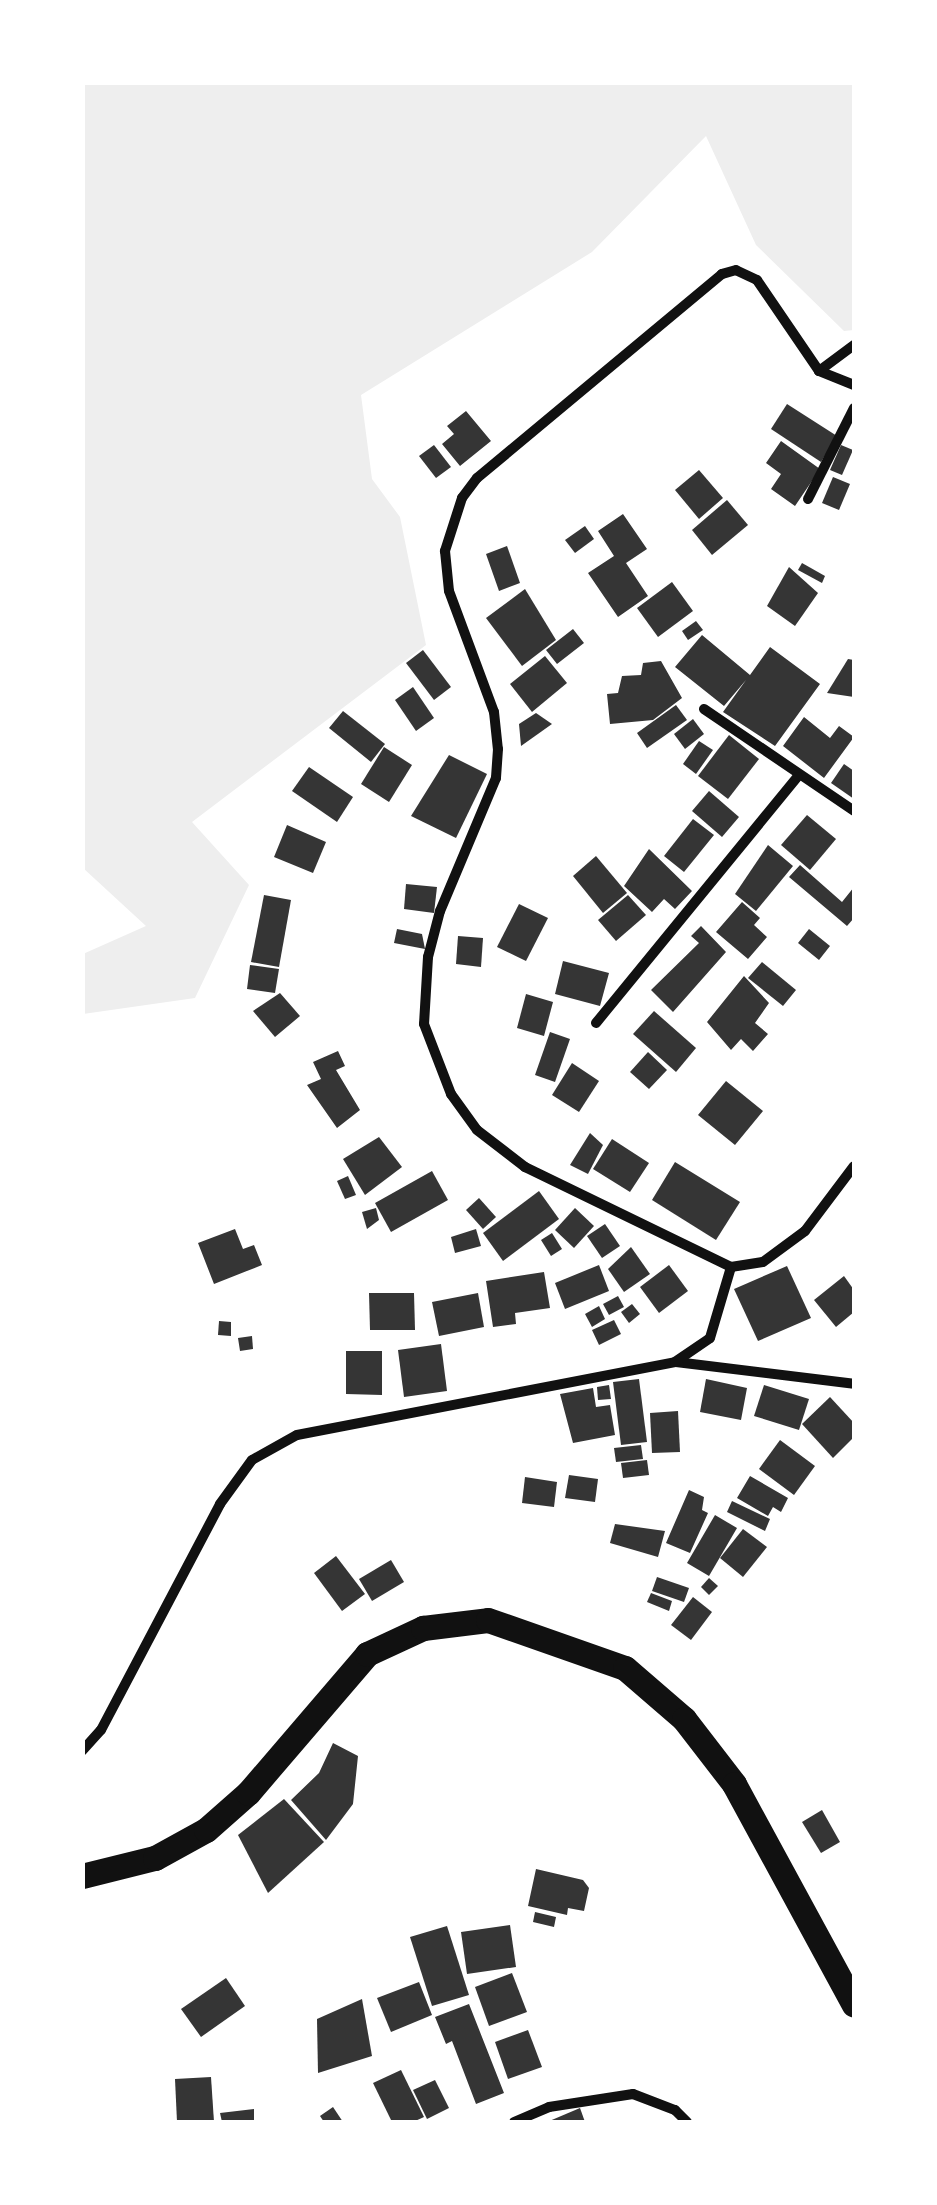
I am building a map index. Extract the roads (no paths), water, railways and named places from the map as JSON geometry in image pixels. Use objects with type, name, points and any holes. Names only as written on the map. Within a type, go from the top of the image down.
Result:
[{"type":"main road","points":[[82,1876],[155,1858],[206,1830],[248,1794],[367,1654],[422,1628],[488,1620],[624,1668],[684,1719],[734,1784],[854,2005]]},
{"type":"street","points":[[854,385],[819,372],[757,280],[736,270],[722,274],[477,478],[452,521],[446,552],[449,591],[494,712],[496,778],[428,957],[424,1024],[433,1056],[478,1130],[525,1167],[732,1266],[762,1262],[806,1231],[854,1166]]},
{"type":"street","points":[[819,372],[854,345]]},
{"type":"street","points":[[808,499],[854,408]]},
{"type":"street","points":[[704,709],[798,777],[854,810]]},
{"type":"street","points":[[596,1023],[798,777]]},
{"type":"street","points":[[675,1362],[710,1338],[732,1266]]},
{"type":"street","points":[[82,1752],[101,1730],[220,1504],[252,1460],[297,1434],[675,1362],[854,1384]]},
{"type":"street","points":[[514,2122],[549,2107],[632,2094],[675,2110],[687,2122]]}]
